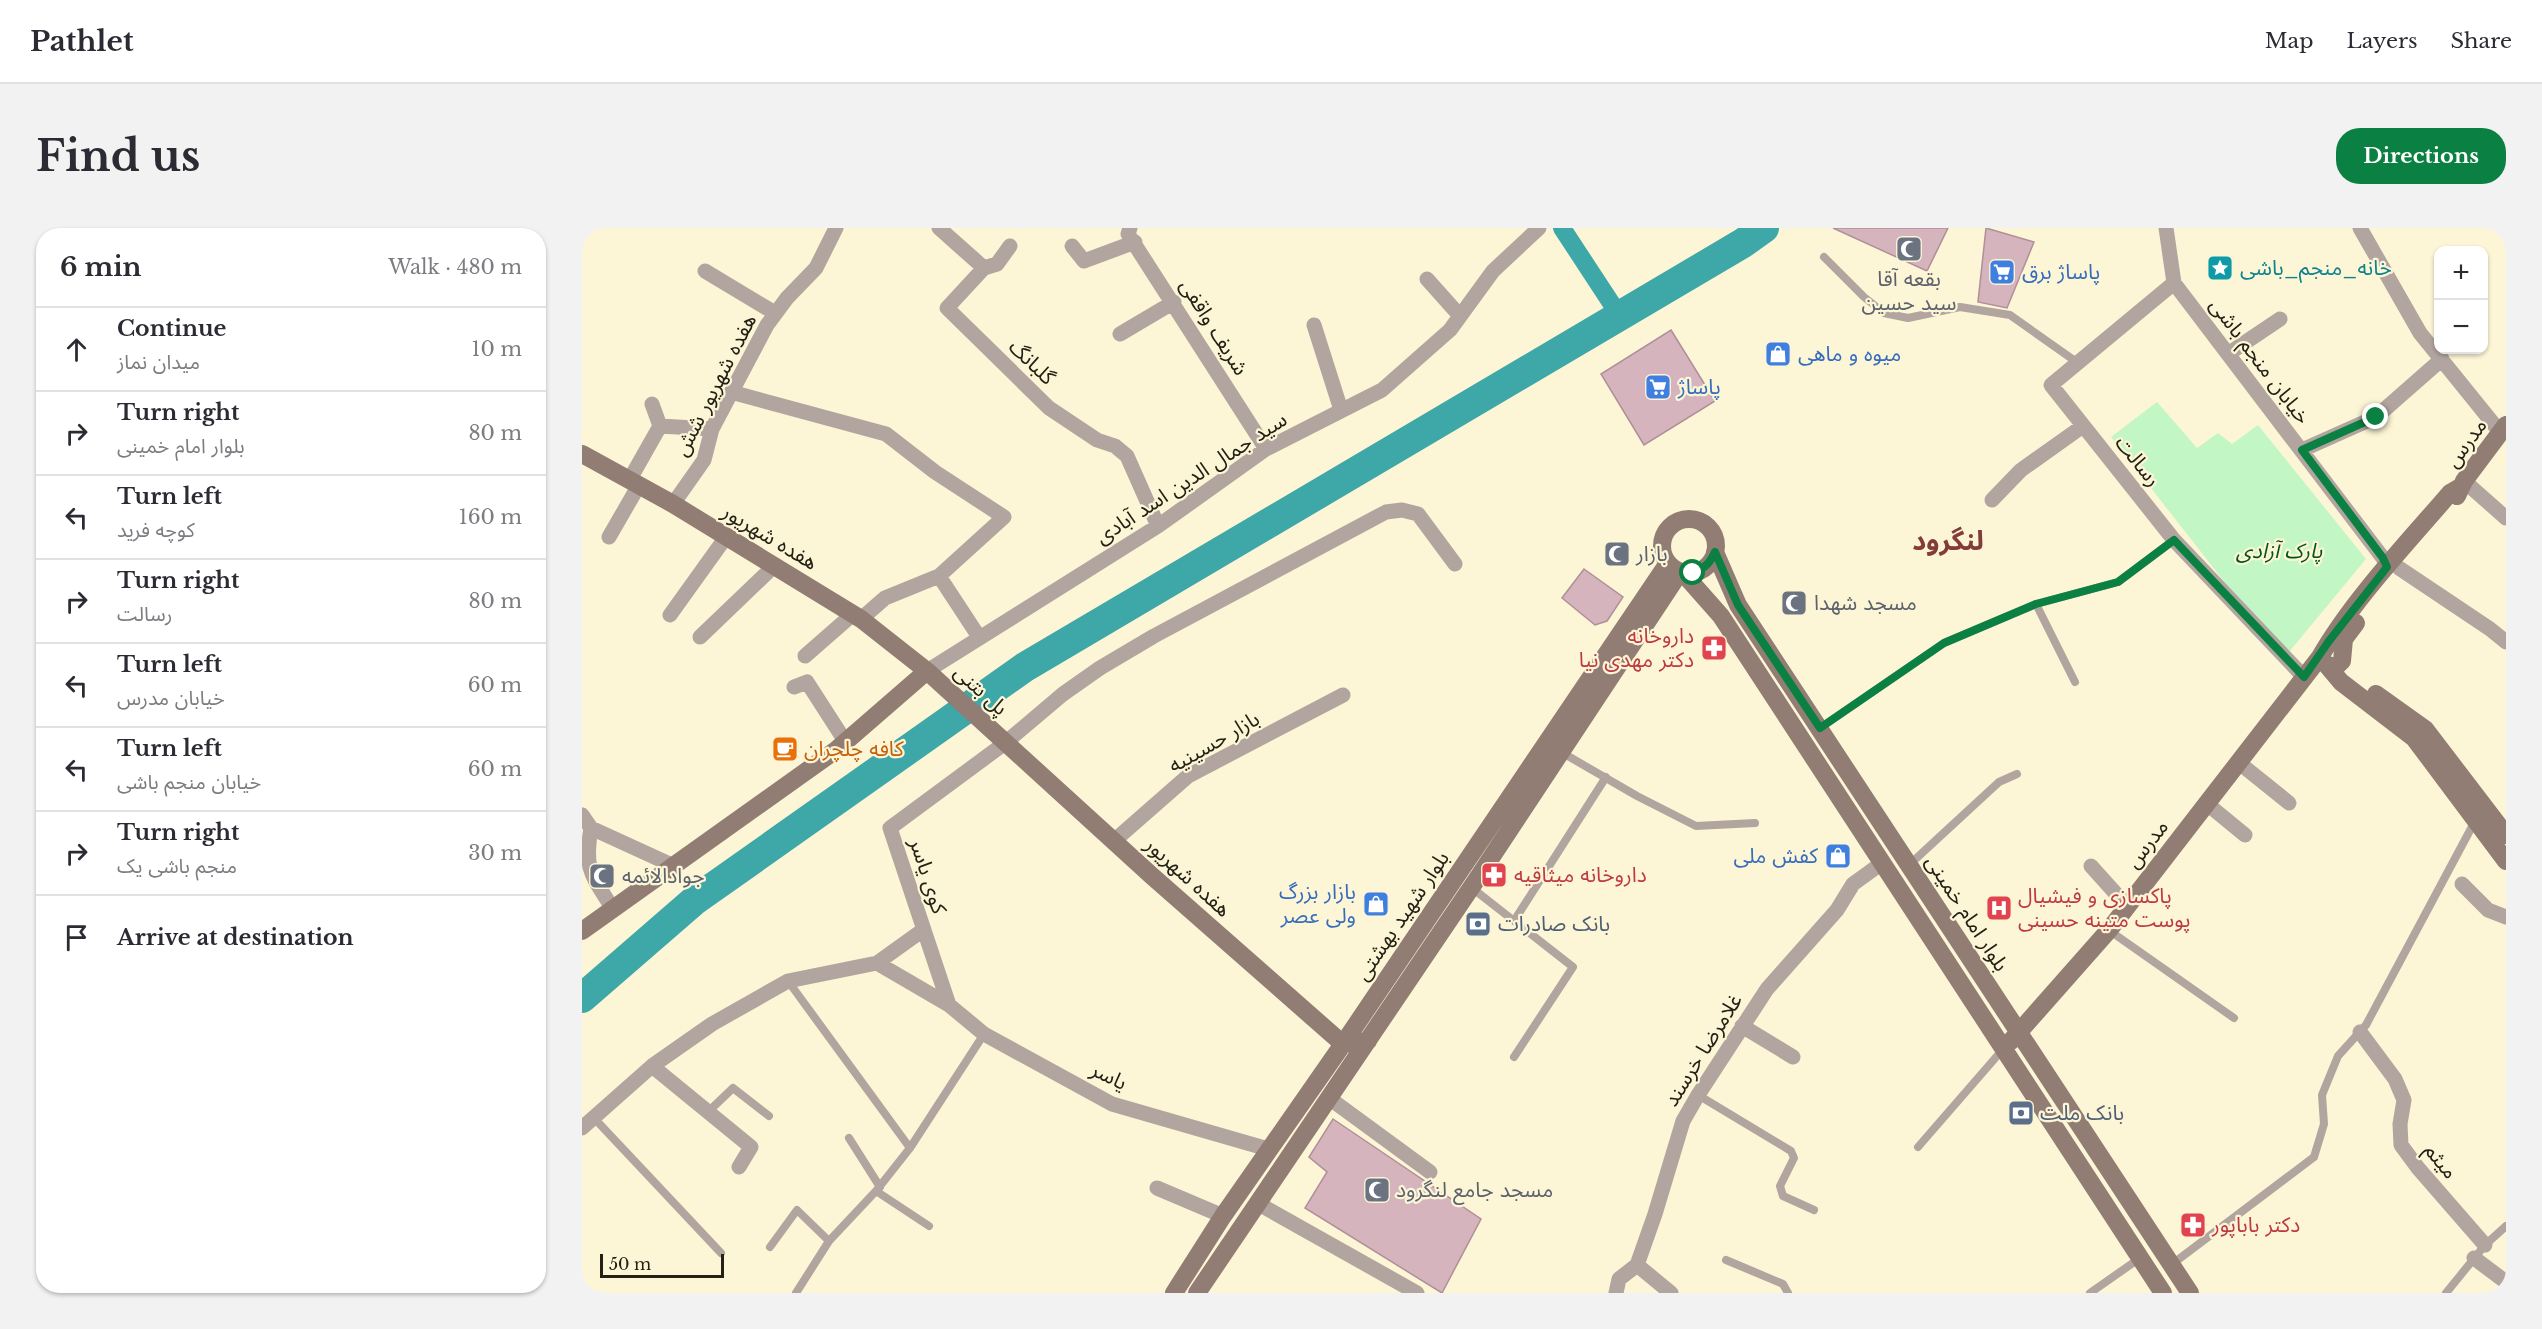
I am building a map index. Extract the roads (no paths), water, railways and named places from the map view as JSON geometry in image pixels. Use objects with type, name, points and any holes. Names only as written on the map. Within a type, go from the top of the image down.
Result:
[{"type":"main road","name":"مدرس","points":[[2004,1047],[2019,1033],[2109,930],[2304,677],[2330,662],[2393,567],[2456,500],[2463,484],[2503,428]]},
{"type":"main road","name":"هفده شهریور","points":[[582,454],[673,504],[857,617],[927,671]]},
{"type":"main road","points":[[1686,520],[1694,520],[1709,528],[1713,536],[1715,552],[1711,562],[1703,569],[1693,573],[1677,569],[1663,556],[1662,540],[1671,526],[1686,520]]},
{"type":"main road","name":"بلوار امام خمینی","points":[[1715,552],[1738,605],[2190,1293]]},
{"type":"main road","name":"بلوار امام خمینی","points":[[1677,569],[1721,616],[2163,1293]]},
{"type":"main road","name":"بلوار شهید بهشتی","points":[[1197,1293],[1561,752],[1677,569]]},
{"type":"main road","name":"بلوار شهید بهشتی","points":[[1174,1293],[1268,1149],[1677,569]]},
{"type":"main road","points":[[2330,662],[2341,682],[2414,738],[2506,861]]},
{"type":"main road","points":[[2330,662],[2425,729],[2506,835]]},
{"type":"main road","points":[[582,931],[845,741],[927,671]]},
{"type":"main road","name":"پل بتنی","points":[[927,671],[1005,742]]},
{"type":"main road","name":"هفده شهریور","points":[[1005,742],[1342,1044]]},
{"type":"main road","points":[[1342,1044],[1368,1041]]},
{"type":"street","name":"هفده شهریور شش","points":[[673,504],[704,460],[712,429],[767,325],[787,298],[816,268],[836,228]]},
{"type":"street","points":[[939,228],[984,268],[997,264],[1010,246]]},
{"type":"street","name":"سید جمال الدین اسد آبادی","points":[[927,671],[1158,526],[1266,449],[1382,390],[1450,330],[1493,271],[1539,228]]},
{"type":"street","name":"خیابان منجم باشی","points":[[2166,228],[2174,283],[2383,558],[2393,567]]},
{"type":"street","points":[[2366,230],[2420,333],[2503,428]]},
{"type":"street","points":[[1072,246],[1084,261],[1132,235]]},
{"type":"street","name":"شریف واقفی","points":[[1132,235],[1266,449]]},
{"type":"street","name":"گلبانگ","points":[[984,268],[947,308],[1049,408],[1097,440],[1115,446],[1127,456],[1158,526]]},
{"type":"street","points":[[705,271],[775,313]]},
{"type":"street","points":[[1427,279],[1460,316]]},
{"type":"street","name":"رسالت","points":[[2174,283],[2051,386],[2174,540],[2304,677]]},
{"type":"street","points":[[1120,334],[1174,302]]},
{"type":"street","points":[[2228,354],[2280,319]]},
{"type":"street","points":[[1314,325],[1341,410]]},
{"type":"street","points":[[2302,450],[2376,417],[2442,359]]},
{"type":"street","points":[[731,392],[886,434],[935,472],[1004,517],[939,576],[885,598],[805,656]]},
{"type":"street","points":[[609,537],[660,426],[652,404]]},
{"type":"street","points":[[660,426],[712,429]]},
{"type":"street","points":[[1992,500],[2021,470],[2083,426]]},
{"type":"street","points":[[2463,484],[2506,518]]},
{"type":"street","points":[[1005,742],[1063,694],[1100,668],[1182,621],[1386,512],[1402,510],[1418,514],[1455,564]]},
{"type":"street","points":[[670,615],[726,537]]},
{"type":"street","points":[[700,637],[774,566]]},
{"type":"street","points":[[2393,567],[2490,629],[2506,642]]},
{"type":"street","points":[[939,576],[979,637]]},
{"type":"street","points":[[794,687],[807,682],[845,741]]},
{"type":"street","name":"بازار حسینیه","points":[[1115,840],[1188,776],[1343,695]]},
{"type":"street","name":"کوی یاسر","points":[[949,1005],[890,828],[1005,742]]},
{"type":"street","points":[[2238,762],[2289,803]]},
{"type":"street","points":[[2206,803],[2245,835]]},
{"type":"street","points":[[613,909],[592,875],[586,855],[586,822],[674,866]]},
{"type":"street","name":"غلامرضا خرسند","points":[[1616,1293],[1619,1279],[1636,1264],[1655,1214],[1683,1121],[1698,1095],[1767,989],[1837,910],[1853,884],[1882,863]]},
{"type":"street","points":[[2091,866],[2127,906]]},
{"type":"street","points":[[2462,884],[2488,910],[2506,917]]},
{"type":"street","points":[[582,1128],[652,1065],[712,1024],[788,981],[877,963],[923,930]]},
{"type":"street","name":"یاسر","points":[[877,963],[949,1005],[984,1034],[1112,1104],[1268,1149]]},
{"type":"street","points":[[1742,1026],[1793,1057]]},
{"type":"street","name":"میثم","points":[[2360,1032],[2396,1079],[2404,1100],[2400,1124],[2401,1145],[2485,1245]]},
{"type":"street","points":[[652,1065],[751,1147],[739,1167]]},
{"type":"street","points":[[1329,1098],[1430,1172]]},
{"type":"street","points":[[1157,1188],[1223,1216]]},
{"type":"street","points":[[1257,1203],[1417,1293]]},
{"type":"street","points":[[2474,1258],[2506,1282]]},
{"type":"street","points":[[1636,1264],[1671,1293]]},
{"type":"lane","points":[[1824,257],[1864,297],[1884,313],[1908,318],[1960,307],[2010,315],[2079,363]]},
{"type":"lane","points":[[1820,728],[1944,643],[2036,604],[2118,582],[2174,540]]},
{"type":"lane","points":[[2036,604],[2075,682]]},
{"type":"lane","points":[[1561,752],[1636,796],[1696,826],[1755,823]]},
{"type":"lane","points":[[1909,865],[1999,782],[2017,774]]},
{"type":"lane","points":[[1514,921],[1606,777]]},
{"type":"lane","points":[[2171,1264],[2314,1157],[2324,1124],[2322,1095],[2338,1056],[2366,1025],[2475,820]]},
{"type":"lane","points":[[1471,887],[1573,967],[1514,1057]]},
{"type":"lane","points":[[2109,930],[2234,1018]]},
{"type":"lane","points":[[788,981],[910,1148]]},
{"type":"lane","points":[[796,1293],[829,1241],[878,1189],[910,1148],[984,1034]]},
{"type":"lane","points":[[1918,1147],[2004,1047]]},
{"type":"lane","points":[[710,1111],[733,1088],[769,1116]]},
{"type":"lane","points":[[1698,1095],[1791,1151],[1794,1158],[1780,1186],[1780,1191],[1783,1196],[1814,1210]]},
{"type":"lane","points":[[594,1118],[721,1253]]},
{"type":"lane","points":[[849,1138],[878,1189],[929,1226]]},
{"type":"lane","points":[[770,1248],[797,1210],[829,1241]]},
{"type":"lane","points":[[2446,1293],[2485,1245],[2506,1226]]},
{"type":"lane","points":[[2090,1293],[2141,1257]]},
{"type":"lane","points":[[1726,1260],[1783,1284],[1788,1293]]},
{"type":"waterway","points":[[1562,228],[1619,315]]},
{"type":"waterway","points":[[582,998],[695,900],[1025,667],[1743,243],[1764,228]]},
{"type":"place","name":"بقعه آقا سید حسین","points":[[1909,249]]},
{"type":"place","name":"خانه_منجم_باشی","points":[[2220,268]]},
{"type":"place","name":"پاساژ برق","points":[[2002,272]]},
{"type":"place","name":"میوه و ماهی","points":[[1778,354]]},
{"type":"place","name":"پاساژ","points":[[1658,387]]},
{"type":"place","name":"بازار","points":[[1617,554]]},
{"type":"place","name":"مسجد شهدا","points":[[1794,603]]},
{"type":"place","name":"داروخانه دکتر مهدی نیا","points":[[1714,648]]},
{"type":"place","name":"کافه چلچران","points":[[785,749]]},
{"type":"place","name":"کفش ملی","points":[[1838,856]]},
{"type":"place","name":"داروخانه میثاقیه","points":[[1494,875]]},
{"type":"place","name":"جوادالائمه","points":[[602,876]]},
{"type":"place","name":"بازار بزرگ ولی عصر","points":[[1376,904]]},
{"type":"place","name":"پاکسازی و فیشیال پوست متینه حسینی","points":[[1999,908]]},
{"type":"place","name":"بانک صادرات","points":[[1478,924]]},
{"type":"place","name":"بانک ملت","points":[[2021,1113]]},
{"type":"place","name":"مسجد جامع لنگرود","points":[[1377,1190]]},
{"type":"place","name":"دکتر باباپور","points":[[2193,1225]]},
{"type":"district","name":"لنگرود","points":[[1948,541]]},
{"type":"park label","name":"پارک آزادی","points":[[2279,551]]}]
